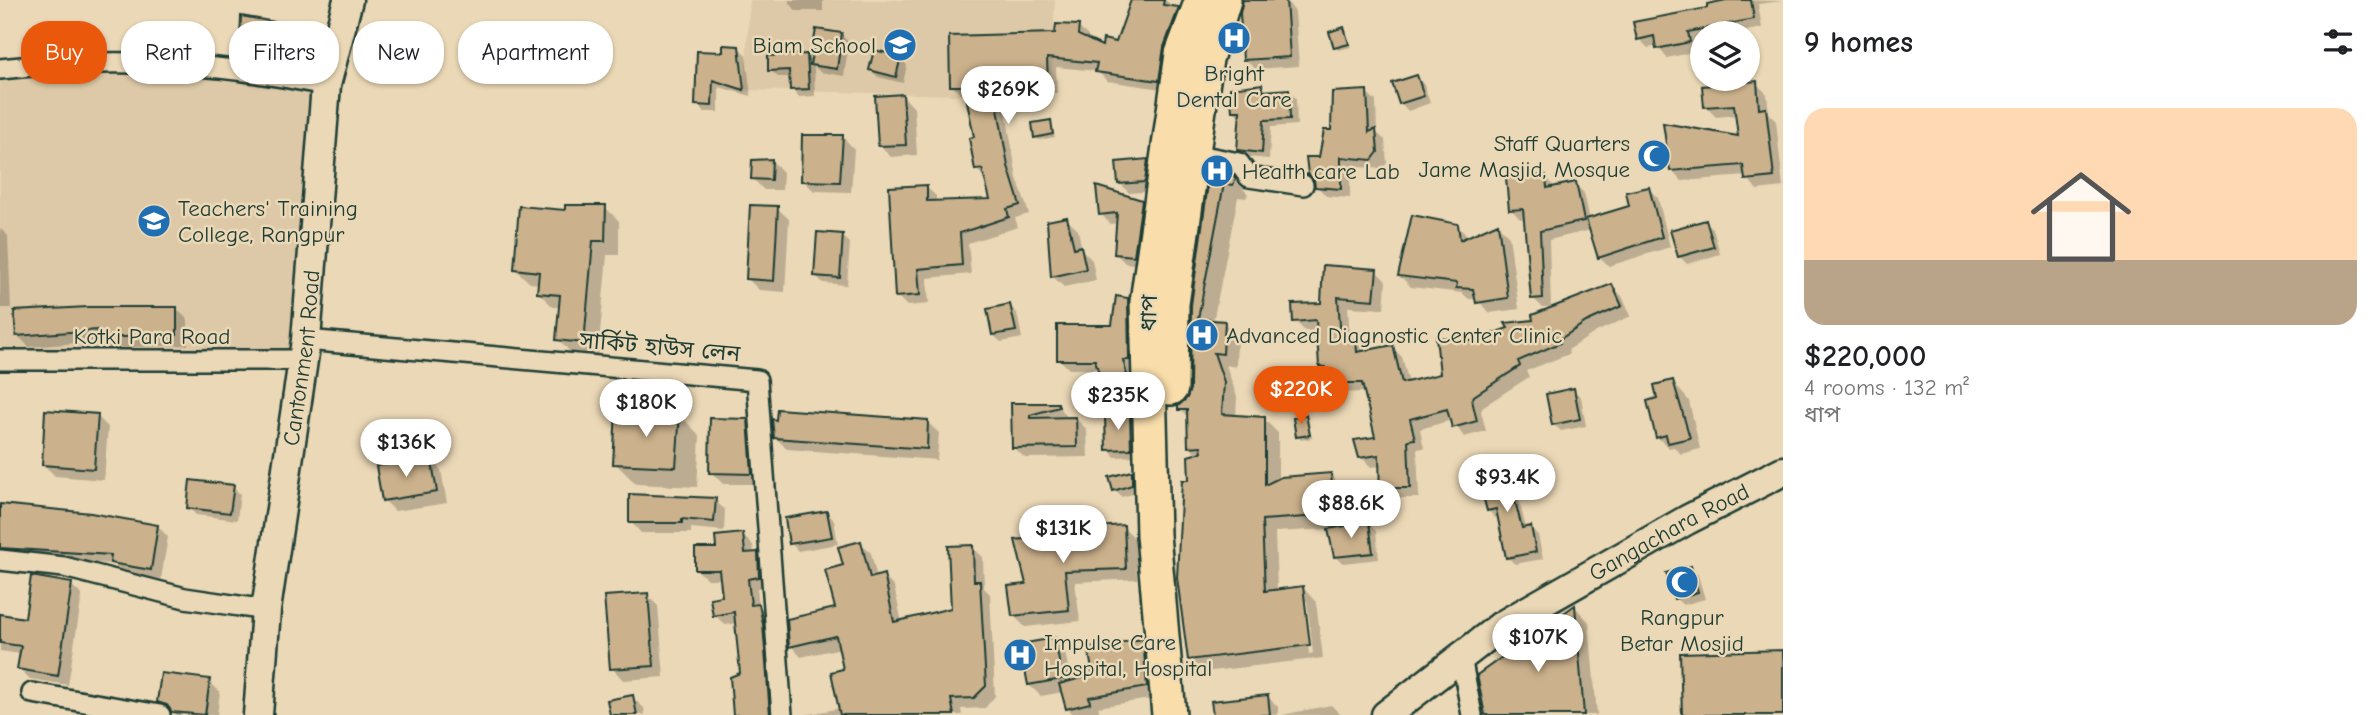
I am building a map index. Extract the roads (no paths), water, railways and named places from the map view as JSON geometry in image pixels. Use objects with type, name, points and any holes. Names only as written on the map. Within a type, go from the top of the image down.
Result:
[{"type":"highway","name":"ধাপ","points":[[1169,715],[1153,536],[1147,302],[1182,54],[1202,0]]},
{"type":"highway","name":"ধাপ","points":[[1182,715],[1168,539],[1172,304],[1206,59],[1224,0]]},
{"type":"main road","name":"Cantonment Road","points":[[258,715],[266,610],[305,350],[326,85],[348,0]]},
{"type":"main road","name":"Gangachara Road","points":[[1386,715],[1501,626],[1687,520],[1783,471]]},
{"type":"street","points":[[0,69],[92,62],[226,67],[326,85]]},
{"type":"street","points":[[1193,154],[1239,163],[1249,177],[1303,185]]},
{"type":"street","name":"Kotki Para Road","points":[[0,360],[305,350]]},
{"type":"street","name":"সার্কিট হাউস লেন","points":[[305,350],[757,380],[782,715]]},
{"type":"street","points":[[0,560],[64,567],[185,598],[266,610]]},
{"type":"street","points":[[1461,657],[1472,715]]},
{"type":"street","points":[[32,692],[160,715]]},
{"type":"place","name":"Bright Dental Care","points":[[1234,38]]},
{"type":"place","name":"Biam School","points":[[900,45]]},
{"type":"place","name":"Staff Quarters Jame Masjid, Mosque","points":[[1654,156]]},
{"type":"place","name":"Health care Lab","points":[[1217,171]]},
{"type":"place","name":"Teachers' Training College, Rangpur","points":[[154,221]]},
{"type":"place","name":"Advanced Diagnostic Center Clinic","points":[[1202,335]]},
{"type":"place","name":"Rangpur Betar Mosjid","points":[[1682,582]]},
{"type":"place","name":"Impulse Care Hospital, Hospital","points":[[1020,655]]}]
